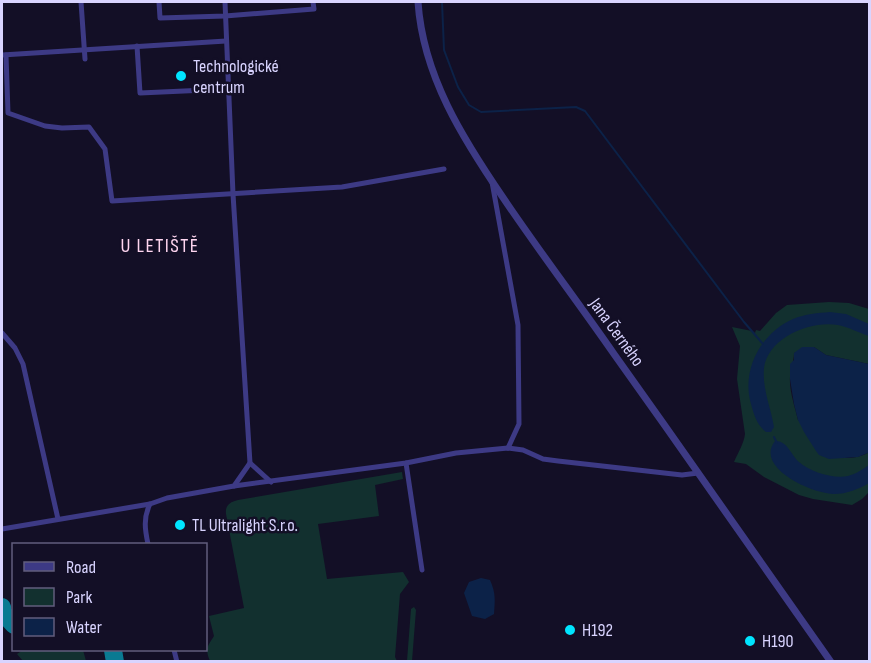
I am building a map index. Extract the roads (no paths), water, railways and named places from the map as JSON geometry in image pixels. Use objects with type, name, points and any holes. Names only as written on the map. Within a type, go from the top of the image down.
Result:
[{"type":"street","points":[[81,2],[85,59]]},
{"type":"street","points":[[159,2],[160,18],[314,9],[313,2]]},
{"type":"street","points":[[225,2],[233,194],[250,464],[234,486]]},
{"type":"street","name":"Jana Černého","points":[[418,2],[425,43],[443,97],[463,136],[537,249],[592,321],[831,662]]},
{"type":"street","points":[[226,42],[4,55],[8,113],[45,126],[89,127],[105,149],[112,201],[342,187],[444,169]]},
{"type":"street","points":[[137,46],[140,93],[228,89]]},
{"type":"street","points":[[491,180],[518,325],[519,424],[508,448]]},
{"type":"street","points":[[2,333],[15,348],[23,364],[58,519]]},
{"type":"street","points":[[2,529],[150,504],[167,498],[234,486],[406,463],[456,453],[508,448],[523,450],[543,459],[558,461],[682,475],[698,473]]},
{"type":"street","points":[[406,463],[422,570]]},
{"type":"street","points":[[250,464],[271,482]]},
{"type":"street","points":[[148,543],[145,520],[150,504]]},
{"type":"water","points":[[830,312],[846,314],[869,324],[869,336],[842,326],[827,324],[804,328],[782,339],[767,357],[764,368],[765,390],[774,427],[771,432],[766,432],[755,416],[749,391],[751,366],[756,354],[763,343],[782,325],[802,316]]},
{"type":"water","points":[[802,347],[814,347],[826,355],[869,364],[870,452],[858,457],[829,459],[819,455],[816,451],[798,420],[790,379],[790,364],[794,360],[794,353]]},
{"type":"water","points":[[775,441],[783,443],[804,466],[822,474],[848,476],[869,465],[869,483],[844,493],[834,494],[813,490],[789,478],[772,461],[771,451]]},
{"type":"water","points":[[481,578],[490,580],[495,597],[494,614],[485,619],[472,616],[464,593],[469,582]]},
{"type":"waterway","points":[[442,2],[444,50],[458,87],[469,105],[481,112],[576,107],[585,111],[763,344]]},
{"type":"waterway","points":[[774,437],[777,443]]},
{"type":"place","name":"Technologické centrum","points":[[181,76]]},
{"type":"place","name":"TL Ultralight S.r.o.","points":[[180,525]]},
{"type":"place","name":"H192","points":[[570,630]]},
{"type":"place","name":"H190","points":[[750,641]]},
{"type":"district","name":"U LETIŠTĚ","points":[[160,245]]}]
